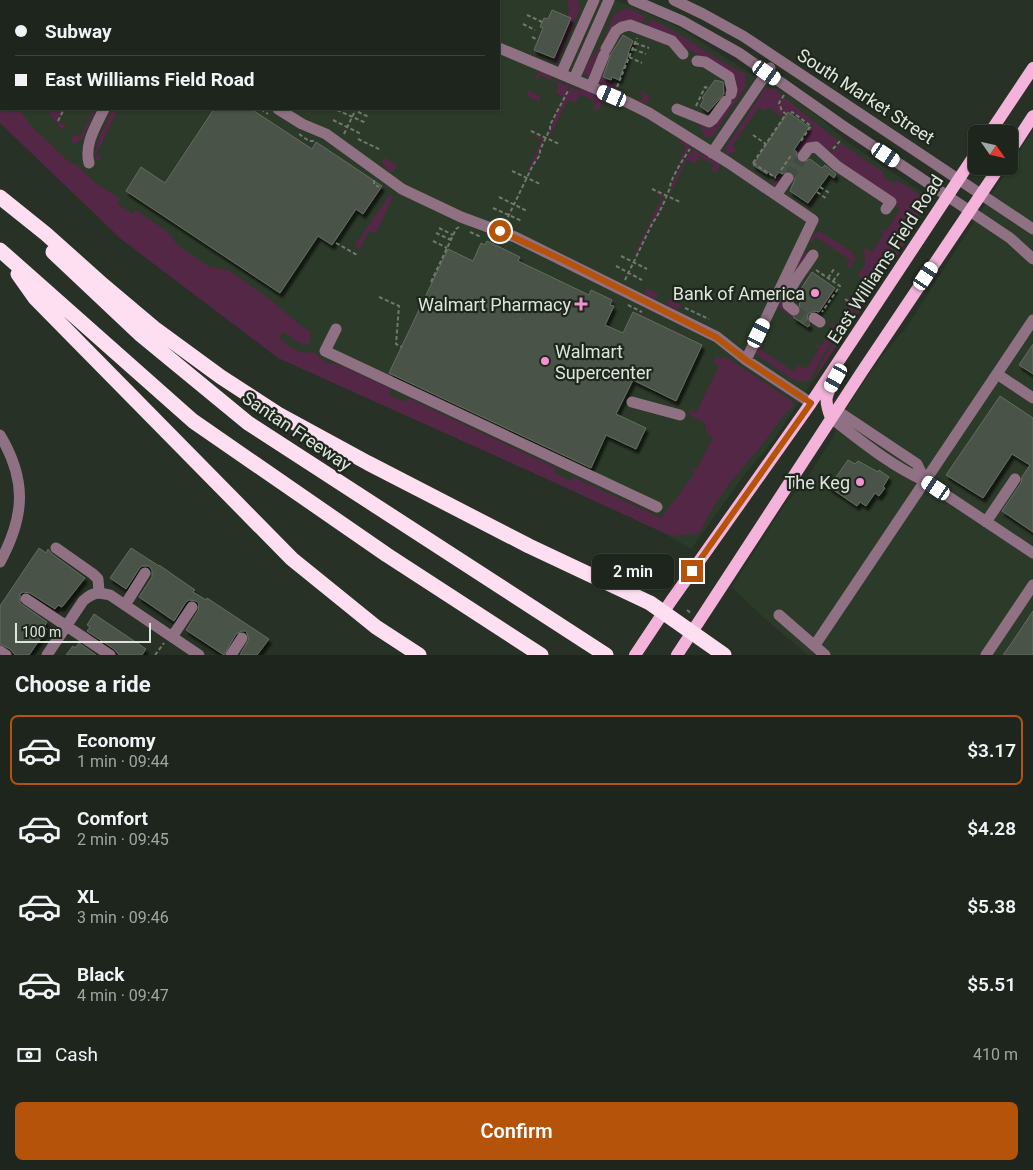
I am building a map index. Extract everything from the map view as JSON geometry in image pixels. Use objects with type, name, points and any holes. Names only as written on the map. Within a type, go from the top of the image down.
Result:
[{"type":"highway","points":[[0,197],[46,234],[102,285],[154,328],[221,377],[278,414],[360,459],[529,546],[650,603],[724,655]]},
{"type":"highway","name":"Santan Freeway","points":[[0,197],[71,271],[134,329],[248,423],[606,655]]},
{"type":"highway","points":[[1,251],[35,298],[292,558],[376,626],[419,655]]},
{"type":"highway","points":[[1,251],[193,422],[387,555],[541,655]]},
{"type":"main road","points":[[995,125],[1033,68]]},
{"type":"main road","points":[[1018,139],[1033,116]]},
{"type":"main road","name":"East Williams Field Road","points":[[635,655],[811,403],[968,165]]},
{"type":"main road","points":[[679,651],[834,414],[994,175]]},
{"type":"main road","points":[[834,414],[826,403],[827,395],[845,363],[849,345]]},
{"type":"street","points":[[560,74],[594,0]]},
{"type":"street","points":[[572,82],[609,0]]},
{"type":"street","name":"South Market Street","points":[[633,0],[682,21],[719,41],[1010,238],[1033,259]]},
{"type":"street","name":"South Market Street","points":[[674,0],[725,25],[777,58],[1033,229]]},
{"type":"street","points":[[591,87],[605,52],[616,31],[622,27],[630,25],[672,41],[682,54]]},
{"type":"street","points":[[500,48],[560,74],[572,82],[613,96],[658,118],[777,194],[813,220],[746,360]]},
{"type":"street","points":[[712,153],[777,58]]},
{"type":"street","points":[[677,109],[709,122],[714,119],[732,90],[729,77],[706,62],[697,61]]},
{"type":"street","points":[[89,163],[88,147],[104,110]]},
{"type":"street","points":[[273,111],[326,134],[402,189],[461,217],[515,237],[716,337],[746,360],[811,403]]},
{"type":"street","points":[[799,152],[816,147],[837,166],[891,202],[886,209]]},
{"type":"street","points":[[777,194],[788,178]]},
{"type":"street","name":"South Market Street","points":[[1010,238],[1033,249]]},
{"type":"street","points":[[793,305],[790,290],[811,261]]},
{"type":"street","points":[[815,645],[1033,320]]},
{"type":"street","points":[[336,329],[325,351],[657,507]]},
{"type":"street","points":[[997,374],[1033,398]]},
{"type":"street","points":[[632,402],[680,415]]},
{"type":"street","points":[[834,414],[882,457],[908,474],[925,481],[1033,553]]},
{"type":"street","points":[[0,435],[12,460],[21,492],[14,532],[0,562]]},
{"type":"street","points":[[986,522],[1014,479]]},
{"type":"street","points":[[56,548],[98,579],[99,592]]},
{"type":"street","points":[[125,605],[145,574]]},
{"type":"street","points":[[986,655],[1033,585]]},
{"type":"street","points":[[47,655],[83,601],[90,594],[99,592],[110,595],[169,638],[199,655]]},
{"type":"street","points":[[26,599],[110,655]]},
{"type":"street","points":[[169,638],[192,606]]},
{"type":"street","points":[[779,615],[825,655]]},
{"type":"street","points":[[231,655],[242,638]]},
{"type":"street","points":[[0,651],[6,655]]},
{"type":"path","points":[[527,15],[542,22]]},
{"type":"path","points":[[523,24],[535,30]]},
{"type":"path","points":[[532,37],[538,40]]},
{"type":"path","points":[[613,96],[638,37]]},
{"type":"path","points":[[635,43],[648,48]]},
{"type":"path","points":[[633,49],[646,54]]},
{"type":"path","points":[[629,57],[642,63]]},
{"type":"path","points":[[504,225],[540,155],[540,150],[553,119],[558,113],[572,82]]},
{"type":"path","points":[[695,108],[705,87],[708,88]]},
{"type":"path","points":[[746,174],[786,114],[782,111],[779,103],[784,95]]},
{"type":"path","points":[[58,121],[64,110]]},
{"type":"path","points":[[337,110],[366,123]]},
{"type":"path","points":[[343,135],[354,110]]},
{"type":"path","points":[[356,110],[369,117]]},
{"type":"path","points":[[791,113],[811,126],[801,141]]},
{"type":"path","points":[[333,120],[361,134]]},
{"type":"path","points":[[293,130],[309,141],[318,141]]},
{"type":"path","points":[[531,131],[559,144]]},
{"type":"path","points":[[753,135],[766,144]]},
{"type":"path","points":[[358,139],[381,150]]},
{"type":"path","points":[[828,154],[840,141]]},
{"type":"path","points":[[621,289],[653,222],[656,220],[672,180],[693,146]]},
{"type":"path","points":[[753,163],[775,179],[799,152]]},
{"type":"path","points":[[512,171],[540,184]]},
{"type":"path","points":[[374,178],[374,184],[379,188]]},
{"type":"path","points":[[820,187],[831,194]]},
{"type":"path","points":[[652,189],[680,202]]},
{"type":"path","points":[[817,192],[827,199]]},
{"type":"path","points":[[498,198],[527,211]]},
{"type":"path","points":[[493,208],[522,221]]},
{"type":"path","points":[[439,228],[453,235]]},
{"type":"path","points":[[431,282],[456,229]]},
{"type":"path","points":[[436,233],[451,240]]},
{"type":"path","points":[[433,241],[447,248]]},
{"type":"path","points":[[336,243],[357,255]]},
{"type":"path","points":[[620,256],[648,269]]},
{"type":"path","points":[[811,261],[828,278],[840,286],[817,320]]},
{"type":"path","points":[[616,266],[642,280]]},
{"type":"path","points":[[828,278],[834,269]]},
{"type":"path","points":[[833,281],[839,273]]},
{"type":"path","points":[[379,297],[398,306],[396,344],[402,347]]},
{"type":"path","points":[[845,299],[857,307]]},
{"type":"path","points":[[685,308],[709,319]]},
{"type":"path","points":[[687,610],[694,615]]},
{"type":"path","points":[[155,655],[169,638]]},
{"type":"shaded area","points":[[500,0],[614,0],[680,28],[746,71],[774,85],[820,118],[846,141],[928,198],[929,206],[773,441],[744,475],[691,549],[662,532],[278,358],[0,123],[0,110],[500,110]]},
{"type":"shaded area","points":[[568,0],[578,0],[580,9],[558,60],[554,62],[550,60],[552,57],[554,58],[570,8],[567,4]]},
{"type":"shaded area","points":[[627,8],[645,16],[641,26],[628,23],[589,78],[586,78],[587,76],[584,71],[601,46],[615,13]]},
{"type":"shaded area","points":[[651,19],[745,74],[746,86],[712,137],[705,137],[699,123],[708,124],[734,90],[731,75],[690,50],[646,28]]},
{"type":"shaded area","points":[[541,71],[551,75],[551,79],[569,86],[557,113],[553,117],[563,97],[556,93],[559,84],[541,75],[536,81],[536,76]]},
{"type":"shaded area","points":[[600,72],[603,73],[602,78],[617,84],[614,90],[597,80]]},
{"type":"shaded area","points":[[571,87],[580,91],[581,88],[603,97],[604,101],[598,110],[593,108],[596,102],[580,94],[575,103],[568,100],[549,138],[551,126]]},
{"type":"shaded area","points":[[766,87],[769,89],[774,88],[782,96],[778,103],[783,113],[781,117],[769,107],[765,111],[759,107],[732,146],[738,151],[727,154],[725,152],[726,147]]},
{"type":"shaded area","points":[[636,90],[650,95],[647,104],[638,101],[643,99],[642,93]]},
{"type":"shaded area","points":[[531,91],[540,96],[540,102],[527,96],[528,92]]},
{"type":"shaded area","points":[[784,97],[838,141],[827,154],[808,145],[777,187],[772,185],[813,126],[792,111],[787,113],[782,110],[780,103]]},
{"type":"shaded area","points":[[0,110],[20,110],[31,126],[67,160],[80,168],[94,182],[120,199],[117,204],[133,214],[136,210],[168,232],[178,246],[210,267],[228,270],[271,300],[301,326],[310,331],[310,345],[298,342],[284,332],[279,338],[291,347],[299,351],[314,352],[327,363],[340,365],[391,389],[389,395],[406,402],[408,398],[556,468],[554,473],[571,481],[573,477],[661,518],[695,473],[690,468],[697,469],[713,437],[706,432],[705,423],[691,416],[689,411],[696,413],[719,366],[713,362],[717,356],[719,359],[726,357],[792,401],[793,406],[782,417],[765,441],[729,484],[716,502],[699,533],[673,536],[278,358],[121,239],[0,123]]},
{"type":"shaded area","points":[[53,110],[62,110],[57,121],[66,125],[62,130],[48,112],[52,113]]},
{"type":"shaded area","points":[[94,110],[96,110],[82,139],[75,144],[71,142],[74,134],[80,137]]},
{"type":"shaded area","points":[[113,110],[118,110],[96,155],[102,159],[97,161],[95,150]]},
{"type":"shaded area","points":[[1033,130],[1033,655],[808,655],[764,618],[732,587],[783,507],[807,478],[831,441],[848,406],[881,357],[906,328],[1004,175],[1018,175],[1018,153]]},
{"type":"shaded area","points":[[536,135],[543,138],[543,141],[535,162],[525,176],[542,140],[536,137]]},
{"type":"shaded area","points":[[684,139],[692,144],[672,177],[686,147],[680,143]]},
{"type":"shaded area","points":[[840,143],[883,172],[888,180],[894,183],[898,181],[923,197],[922,202],[925,207],[905,231],[856,305],[846,298],[853,301],[866,281],[858,276],[865,264],[864,249],[866,248],[872,252],[884,233],[878,228],[886,231],[900,209],[829,156]]},
{"type":"shaded area","points":[[692,149],[704,156],[706,153],[720,163],[718,171],[711,171],[714,164],[699,157],[695,163],[687,160],[669,196],[673,181]]},
{"type":"shaded area","points":[[385,158],[397,165],[393,172],[389,172],[382,163]]},
{"type":"shaded area","points":[[656,192],[663,195],[660,210],[652,222],[637,254],[634,256],[662,197]]},
{"type":"shaded area","points":[[390,194],[393,197],[376,233],[369,231],[360,249],[354,246]]},
{"type":"shaded area","points":[[817,232],[821,232],[852,252],[855,258],[851,267],[846,266],[850,260],[816,237],[811,243],[811,238]]},
{"type":"shaded area","points":[[905,236],[908,239],[813,381],[824,357]]},
{"type":"shaded area","points":[[807,252],[809,254],[787,310],[811,327],[812,329],[810,330],[778,307],[803,254]]},
{"type":"shaded area","points":[[647,288],[658,294],[657,297],[653,299],[646,295],[644,291]]},
{"type":"shaded area","points":[[668,299],[682,306],[677,310],[669,306],[667,304]]},
{"type":"shaded area","points":[[844,300],[855,307],[822,357],[810,380],[795,381],[757,355],[756,351],[762,342],[763,344],[760,349],[793,371],[799,365],[806,369],[819,349],[814,344],[821,346],[834,328],[829,322],[836,325],[849,305]]},
{"type":"building","points":[[552,10],[571,18],[554,58],[534,50],[543,28],[540,27],[544,18],[548,19]]},
{"type":"building","points":[[623,35],[633,41],[619,80],[612,77],[611,80],[603,77],[611,54]]},
{"type":"building","points":[[715,80],[723,82],[724,94],[708,112],[700,106],[704,99],[702,98]]},
{"type":"building","points":[[213,110],[253,110],[312,149],[316,142],[382,186],[363,214],[356,209],[332,245],[318,236],[280,293],[126,191],[141,167],[165,183]]},
{"type":"building","points":[[788,112],[809,127],[794,150],[797,152],[796,159],[803,163],[810,159],[822,168],[825,165],[836,174],[834,178],[829,174],[808,203],[790,191],[795,179],[793,172],[788,171],[782,174],[779,172],[775,177],[753,165]]},
{"type":"building","name":"Walmart Supercenter","points":[[487,241],[520,257],[518,261],[589,295],[591,290],[612,300],[610,305],[614,306],[605,325],[623,333],[633,312],[702,345],[676,401],[633,380],[616,414],[646,428],[636,449],[606,435],[591,468],[389,373],[448,249],[473,261],[481,243],[485,245]]},
{"type":"building","name":"Bank of America","points":[[812,272],[835,288],[819,312],[814,311],[808,314],[807,321],[810,325],[808,327],[793,317],[799,315],[801,311],[799,304],[801,301],[796,298]]},
{"type":"building","points":[[1033,344],[1033,374],[1019,365]]},
{"type":"building","points":[[1000,396],[1033,418],[1033,532],[1002,511],[1021,483],[1022,477],[1030,465],[1012,454],[983,498],[946,475]]},
{"type":"building","name":"The Keg","points":[[848,460],[855,464],[858,461],[878,472],[879,470],[889,477],[883,487],[885,488],[879,496],[875,493],[866,506],[860,502],[857,506],[829,487]]},
{"type":"building","points":[[39,548],[46,553],[48,549],[85,578],[62,607],[58,605],[55,609],[30,593],[23,592],[20,594],[20,603],[47,622],[44,627],[47,629],[29,655],[15,655],[10,649],[0,644],[0,606]]},
{"type":"building","points":[[131,548],[195,590],[193,592],[206,600],[207,598],[269,639],[257,655],[240,655],[249,639],[246,631],[236,634],[224,655],[186,630],[198,611],[199,604],[196,601],[189,600],[186,602],[174,621],[139,597],[152,577],[152,570],[149,566],[142,566],[139,569],[126,589],[110,578]]},
{"type":"building","points":[[1033,611],[1033,655],[1003,655],[1011,644]]},
{"type":"building","points":[[94,614],[146,649],[142,655],[119,655],[114,649],[87,631],[90,627],[87,625]]},
{"type":"building","points":[[79,643],[96,655],[66,655],[73,646],[75,648]]},
{"type":"tunnel","points":[[788,178],[803,156]]},
{"type":"tunnel","points":[[794,310],[811,322]]},
{"type":"place","name":"Bank of America","points":[[815,293]]},
{"type":"place","name":"Walmart Pharmacy","points":[[581,304]]},
{"type":"place","name":"Walmart Supercenter","points":[[545,361]]},
{"type":"place","name":"The Keg","points":[[860,482]]},
{"type":"route","points":[[500,231],[608,282],[716,337],[746,360],[811,403],[692,571]]}]
